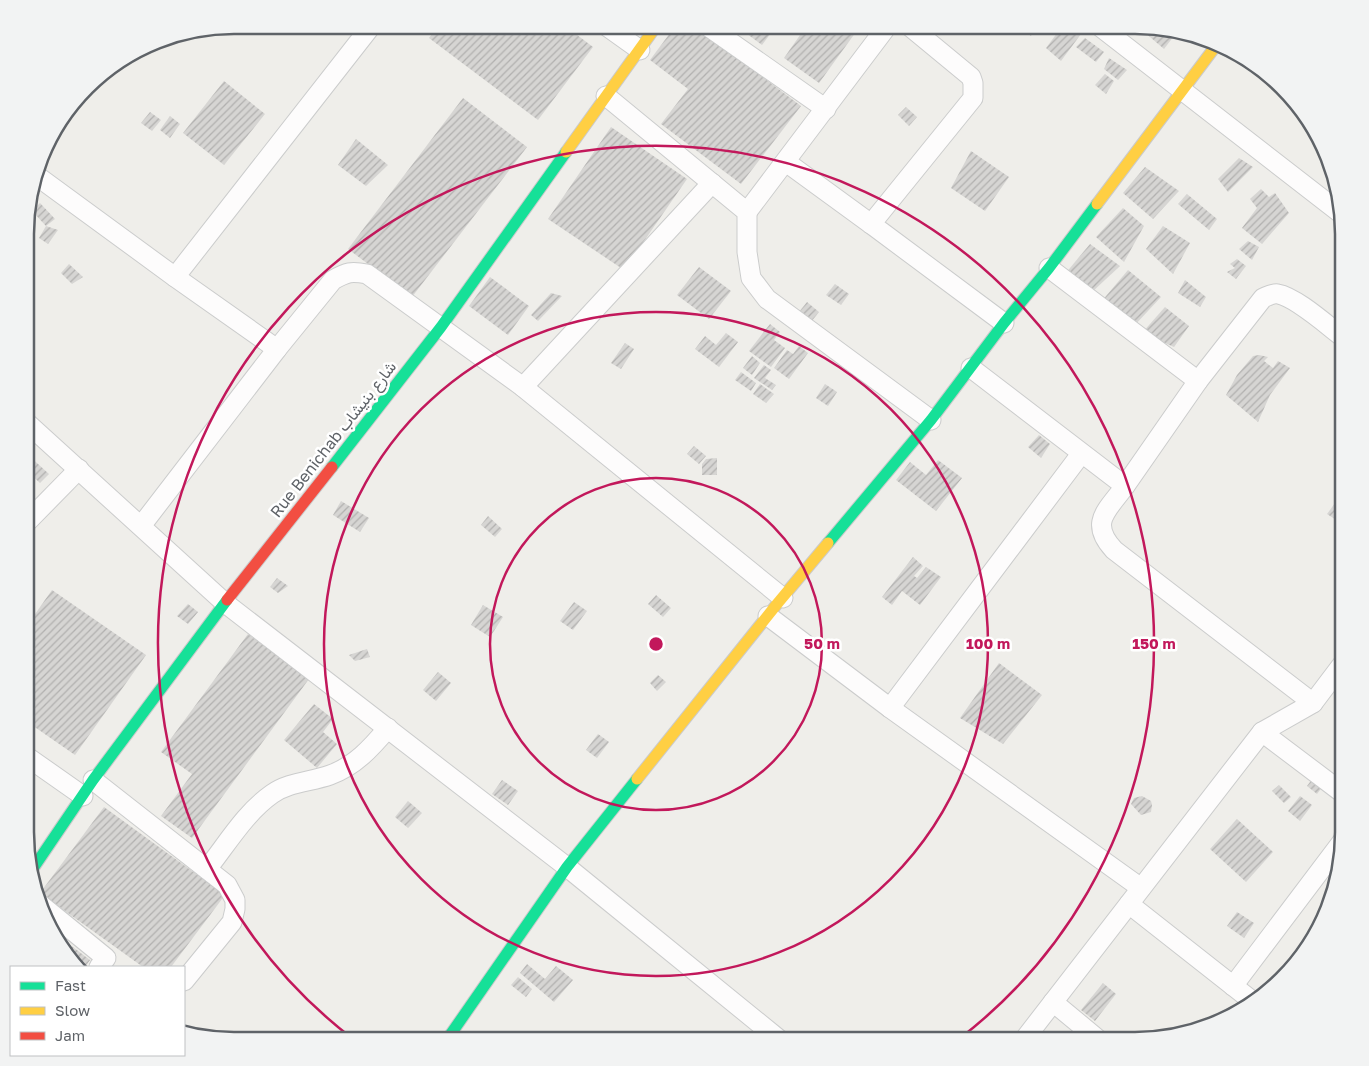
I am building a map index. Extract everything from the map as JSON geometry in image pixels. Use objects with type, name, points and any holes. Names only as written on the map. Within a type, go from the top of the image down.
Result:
[{"type":"street","points":[[175,277],[365,34]]},
{"type":"street","points":[[618,34],[640,50]]},
{"type":"street","name":"Rue Benichab شارع بنيشاب","points":[[36,864],[88,788],[225,603],[441,328],[651,34]]},
{"type":"street","points":[[719,34],[826,109]]},
{"type":"street","points":[[881,34],[747,212],[747,252],[751,278],[767,299],[931,420]]},
{"type":"street","points":[[871,224],[974,98],[971,77],[919,34]]},
{"type":"street","points":[[1109,34],[1334,208]]},
{"type":"street","points":[[452,1032],[567,867],[768,616],[931,420],[1004,323],[1049,268],[1213,49]]},
{"type":"street","points":[[606,96],[747,212]]},
{"type":"street","points":[[786,162],[1004,323]]},
{"type":"street","points":[[42,179],[277,349]]},
{"type":"street","points":[[523,387],[712,183]]},
{"type":"street","points":[[1049,268],[1198,381]]},
{"type":"street","points":[[140,526],[332,280],[345,273],[355,272],[367,274],[523,387],[783,598]]},
{"type":"street","points":[[1313,703],[1114,550],[1106,541],[1101,530],[1101,520],[1198,381],[1263,298],[1272,294],[1280,294],[1299,304],[1335,331]]},
{"type":"street","points":[[971,368],[1125,486]]},
{"type":"street","points":[[34,429],[225,603],[567,867],[770,1032]]},
{"type":"street","points":[[890,708],[1081,454]]},
{"type":"street","points":[[34,515],[79,469]]},
{"type":"street","points":[[768,616],[890,708],[1141,888]]},
{"type":"street","points":[[1030,1032],[1262,732],[1313,703],[1335,674]]},
{"type":"street","points":[[207,869],[250,815],[272,794],[285,786],[329,776],[345,768],[367,752],[388,728]]},
{"type":"street","points":[[1262,732],[1335,787]]},
{"type":"street","points":[[34,760],[88,788],[207,869],[227,885],[232,892],[235,900],[232,922],[185,980]]},
{"type":"street","points":[[1232,986],[1335,851]]},
{"type":"street","points":[[1129,904],[1247,998]]},
{"type":"street","points":[[51,914],[108,964]]},
{"type":"street","points":[[1053,1002],[1089,1032]]},
{"type":"building","points":[[432,34],[576,34],[593,47],[538,120],[429,38]]},
{"type":"building","points":[[669,34],[706,34],[801,106],[741,184],[661,124],[688,89],[650,60]]},
{"type":"building","points":[[747,34],[770,34],[762,45]]},
{"type":"building","points":[[801,34],[854,34],[819,83],[784,58]]},
{"type":"building","points":[[1056,34],[1081,34],[1061,61],[1046,48]]},
{"type":"building","points":[[1146,34],[1173,37],[1164,49]]},
{"type":"building","points":[[1085,38],[1104,52],[1096,62],[1076,47]]},
{"type":"building","points":[[1109,58],[1127,70],[1118,80],[1104,69]]},
{"type":"building","points":[[1105,74],[1114,81],[1106,94],[1095,85]]},
{"type":"building","points":[[224,81],[265,114],[224,165],[183,133]]},
{"type":"building","points":[[463,98],[527,147],[412,297],[348,249]]},
{"type":"building","points":[[906,107],[917,117],[909,126],[898,115]]},
{"type":"building","points":[[150,112],[161,120],[152,131],[141,123]]},
{"type":"building","points":[[170,116],[180,124],[170,138],[160,130]]},
{"type":"building","points":[[611,127],[687,179],[624,270],[548,219]]},
{"type":"building","points":[[356,139],[388,165],[366,186],[338,165]]},
{"type":"building","points":[[971,151],[1009,177],[985,211],[951,188]]},
{"type":"building","points":[[1239,158],[1253,167],[1228,192],[1218,179]]},
{"type":"building","points":[[1145,167],[1179,191],[1153,219],[1123,193]]},
{"type":"building","points":[[1261,189],[1269,197],[1275,193],[1289,213],[1262,244],[1242,228],[1257,208],[1250,199]]},
{"type":"building","points":[[1187,194],[1217,219],[1209,230],[1178,204]]},
{"type":"building","points":[[40,203],[55,219],[46,226],[34,214],[35,208]]},
{"type":"building","points":[[1123,208],[1144,226],[1124,262],[1096,237]]},
{"type":"building","points":[[46,226],[58,230],[48,244],[39,238]]},
{"type":"building","points":[[1163,226],[1190,243],[1173,274],[1146,249]]},
{"type":"building","points":[[1248,241],[1259,247],[1252,260],[1239,249]]},
{"type":"building","points":[[1090,244],[1120,266],[1091,293],[1065,274]]},
{"type":"building","points":[[1237,259],[1246,266],[1236,279],[1227,272],[1235,268],[1230,264]]},
{"type":"building","points":[[69,264],[83,277],[72,284],[61,273]]},
{"type":"building","points":[[699,267],[731,291],[709,319],[677,295]]},
{"type":"building","points":[[1128,270],[1161,297],[1134,326],[1101,302]]},
{"type":"building","points":[[490,277],[529,306],[508,335],[469,306]]},
{"type":"building","points":[[1185,280],[1206,297],[1200,307],[1178,293]]},
{"type":"building","points":[[835,284],[849,294],[841,305],[826,295]]},
{"type":"building","points":[[551,293],[562,296],[538,321],[531,315]]},
{"type":"building","points":[[807,302],[819,312],[811,322],[799,312]]},
{"type":"building","points":[[1165,307],[1189,326],[1174,347],[1142,333]]},
{"type":"building","points":[[770,324],[780,332],[774,340],[785,348],[771,367],[749,351]]},
{"type":"building","points":[[726,333],[738,342],[719,367],[695,349],[705,336],[716,345]]},
{"type":"building","points":[[625,343],[634,349],[621,369],[611,363]]},
{"type":"building","points":[[799,346],[808,353],[789,379],[774,368],[787,350],[793,354]]},
{"type":"building","points":[[752,356],[760,363],[752,375],[743,368]]},
{"type":"building","points":[[1253,356],[1268,357],[1264,361],[1273,368],[1278,361],[1290,368],[1270,395],[1258,422],[1226,395],[1237,375]]},
{"type":"building","points":[[764,365],[771,370],[765,378],[776,385],[772,390],[754,378]]},
{"type":"building","points":[[741,372],[756,383],[751,391],[735,380]]},
{"type":"building","points":[[760,384],[774,394],[766,403],[753,394]]},
{"type":"building","points":[[825,384],[837,392],[828,406],[816,398]]},
{"type":"building","points":[[1039,435],[1050,444],[1041,458],[1028,447]]},
{"type":"building","points":[[694,446],[706,456],[699,464],[687,454]]},
{"type":"building","points":[[717,458],[717,475],[702,475],[702,464],[706,459]]},
{"type":"building","points":[[34,460],[49,474],[40,483],[34,477]]},
{"type":"building","points":[[938,460],[962,478],[936,511],[896,480],[910,462],[926,475]]},
{"type":"building","points":[[341,501],[369,518],[360,532],[333,515]]},
{"type":"building","points":[[1335,503],[1335,519],[1327,514]]},
{"type":"building","points":[[488,516],[502,529],[495,537],[481,525]]},
{"type":"building","points":[[913,557],[923,566],[914,576],[917,578],[926,567],[941,577],[920,605],[902,591],[892,605],[882,597]]},
{"type":"building","points":[[277,578],[288,586],[278,593],[270,587]]},
{"type":"building","points":[[52,590],[146,655],[75,755],[34,727],[34,616]]},
{"type":"building","points":[[656,595],[671,608],[663,617],[648,604]]},
{"type":"building","points":[[574,602],[587,611],[573,630],[560,621]]},
{"type":"building","points":[[188,604],[198,612],[188,624],[177,616]]},
{"type":"building","points":[[483,605],[503,617],[490,637],[471,625]]},
{"type":"building","points":[[248,634],[309,679],[192,838],[161,816],[192,774],[161,752]]},
{"type":"building","points":[[367,649],[370,657],[355,661],[349,655]]},
{"type":"building","points":[[999,663],[1042,695],[1003,744],[960,718]]},
{"type":"building","points":[[438,672],[451,683],[436,701],[423,690]]},
{"type":"building","points":[[658,675],[666,682],[657,691],[650,683]]},
{"type":"building","points":[[314,704],[333,719],[323,732],[337,744],[317,768],[284,740]]},
{"type":"building","points":[[598,734],[609,742],[597,758],[586,750]]},
{"type":"building","points":[[1313,778],[1323,786],[1317,794],[1307,786]]},
{"type":"building","points":[[502,780],[518,791],[508,805],[492,794]]},
{"type":"building","points":[[1279,785],[1291,797],[1284,803],[1272,791]]},
{"type":"building","points":[[1142,796],[1151,801],[1152,805],[1151,812],[1141,815],[1131,804],[1134,798]]},
{"type":"building","points":[[1300,796],[1312,805],[1300,821],[1288,811]]},
{"type":"building","points":[[408,801],[422,813],[408,828],[395,817]]},
{"type":"building","points":[[104,807],[225,895],[172,966],[142,966],[44,896],[42,890]]},
{"type":"building","points":[[1237,819],[1273,852],[1246,882],[1210,849]]},
{"type":"building","points":[[1237,912],[1254,923],[1244,938],[1227,926]]},
{"type":"building","points":[[67,942],[90,960],[85,966]]},
{"type":"building","points":[[527,964],[545,979],[556,966],[573,980],[554,1002],[520,973]]},
{"type":"building","points":[[518,977],[532,989],[526,997],[511,985]]},
{"type":"building","points":[[1103,983],[1116,994],[1095,1021],[1081,1010]]},
{"type":"traffic: fast","points":[[332,467],[441,327],[566,152]]},
{"type":"traffic: fast","points":[[828,543],[931,420],[1097,204]]},
{"type":"traffic: fast","points":[[36,864],[93,780],[227,600]]},
{"type":"traffic: fast","points":[[452,1032],[567,867],[637,779]]},
{"type":"traffic: slow","points":[[566,152],[651,34]]},
{"type":"traffic: slow","points":[[1097,204],[1213,49]]},
{"type":"traffic: slow","points":[[637,779],[828,543]]},
{"type":"traffic: jam","points":[[227,600],[332,467]]}]
